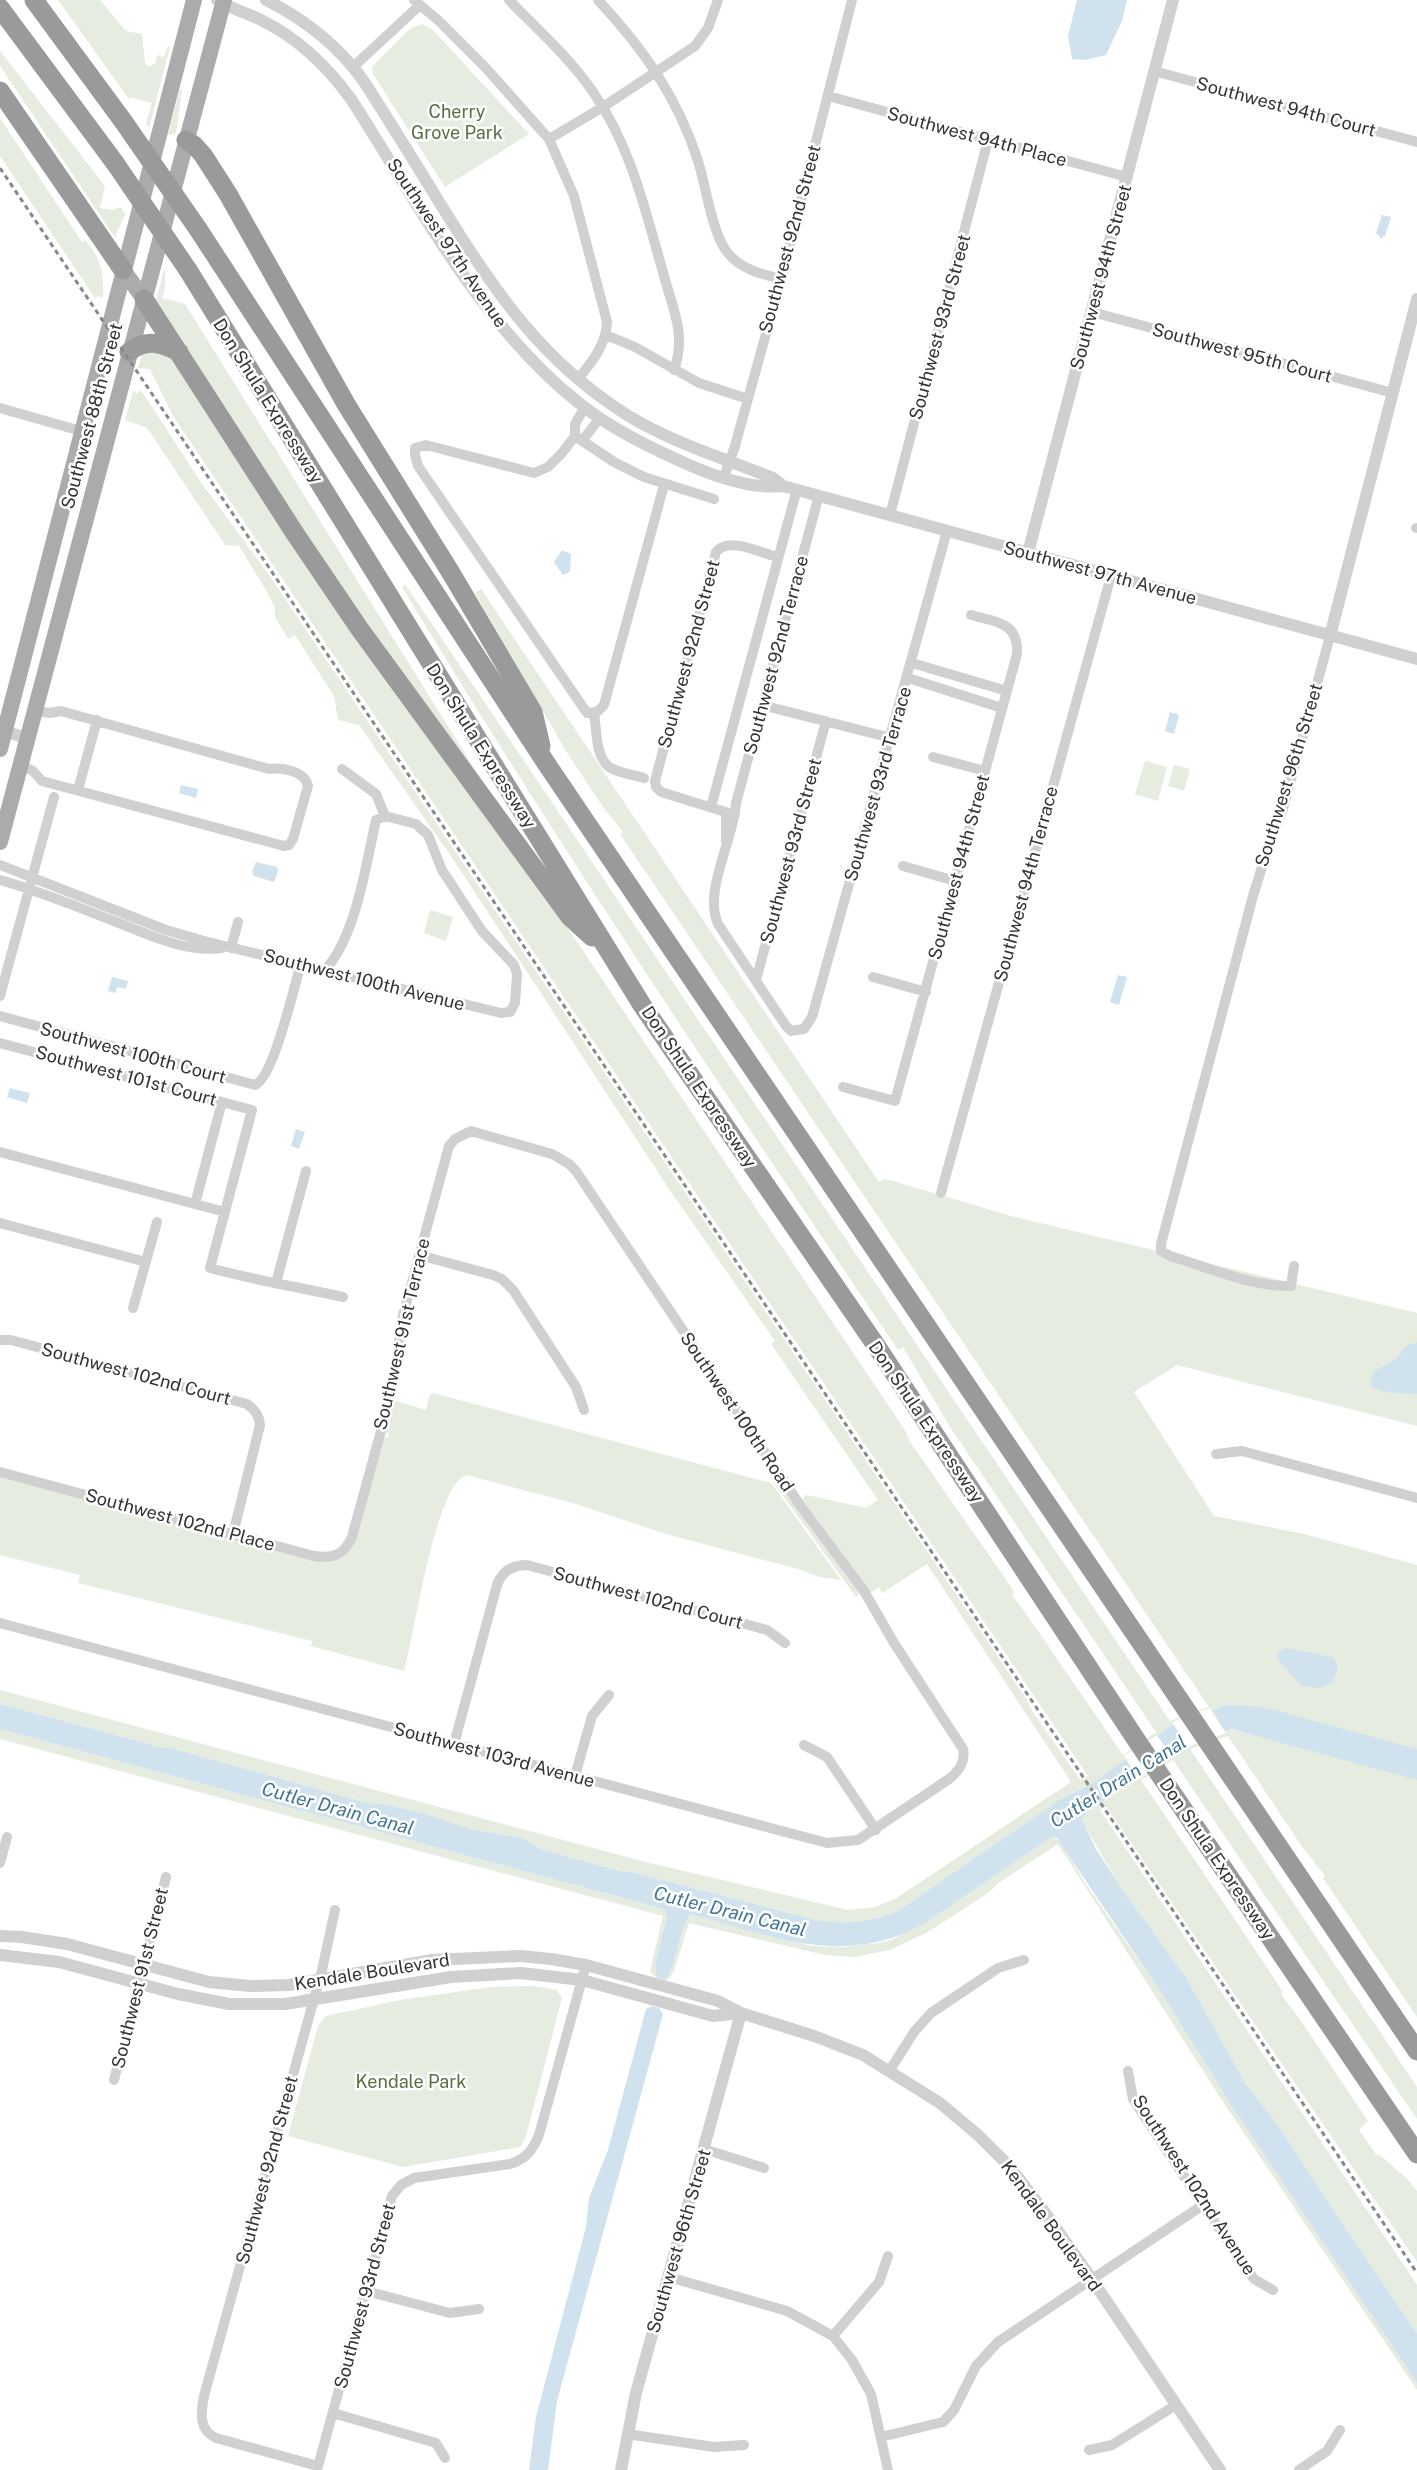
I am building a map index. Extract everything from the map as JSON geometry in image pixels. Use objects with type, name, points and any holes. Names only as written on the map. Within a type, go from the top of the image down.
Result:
[{"type":"highway","name":"Don Shula Expressway","points":[[34,0],[123,121],[198,229],[544,760],[1417,2051]]},
{"type":"highway","name":"Don Shula Expressway","points":[[0,9],[115,163],[188,270],[607,951],[875,1344],[1139,1744],[1417,2154]]},
{"type":"highway","points":[[0,91],[122,270]]},
{"type":"highway","points":[[186,140],[203,154],[228,194],[346,404],[451,573],[533,712],[544,760]]},
{"type":"highway","points":[[144,299],[301,543],[420,714],[570,917],[607,951]]},
{"type":"highway","points":[[129,352],[143,344],[157,342],[179,352]]},
{"type":"main road","name":"Southwest 88th Street","points":[[0,749],[3,731],[73,467],[122,270],[194,0]]},
{"type":"main road","name":"Southwest 88th Street","points":[[0,842],[221,1]]},
{"type":"main road","points":[[155,150],[172,140],[186,140]]},
{"type":"main road","points":[[122,270],[144,299]]},
{"type":"main road","points":[[73,467],[76,481],[81,490],[91,496]]},
{"type":"street","name":"Southwest 97th Avenue","points":[[266,0],[287,11],[321,34],[353,67],[486,276],[533,336],[578,379],[612,405],[651,428],[730,462],[773,478],[783,486]]},
{"type":"street","points":[[509,0],[573,67],[603,107],[621,140],[635,177],[676,318],[681,347],[674,370]]},
{"type":"street","points":[[598,0],[630,35],[657,72],[678,112],[698,160],[723,246],[732,258],[745,268],[780,279]]},
{"type":"street","points":[[549,139],[683,56],[700,40],[712,21],[718,0]]},
{"type":"street","name":"Southwest 92nd Street","points":[[724,477],[748,399],[852,0]]},
{"type":"street","name":"Southwest 94th Street","points":[[1028,553],[1173,0]]},
{"type":"street","name":"Southwest 97th Avenue","points":[[221,1],[290,36],[316,58],[338,81],[471,286],[513,340],[566,392],[600,418],[671,457],[724,477],[770,487],[783,486],[797,489],[1417,659]]},
{"type":"street","points":[[338,81],[417,3],[485,67],[549,139],[566,175],[580,218],[606,316],[606,335],[598,354],[566,392]]},
{"type":"street","name":"Southwest 94th Court","points":[[1154,71],[1417,142]]},
{"type":"street","name":"Southwest 94th Place","points":[[828,96],[1127,177]]},
{"type":"street","name":"Southwest 93rd Street","points":[[890,515],[988,140]]},
{"type":"street","points":[[471,286],[486,276]]},
{"type":"street","name":"Southwest 96th Street","points":[[1294,1266],[1291,1286],[1282,1286],[1241,1278],[1170,1256],[1161,1251],[1165,1222],[1253,896],[1283,809],[1417,299]]},
{"type":"street","name":"Southwest 95th Court","points":[[1092,312],[1393,393]]},
{"type":"street","points":[[606,335],[635,347],[708,387],[748,399]]},
{"type":"street","points":[[584,407],[573,431],[578,439],[629,470],[664,485],[714,499]]},
{"type":"street","points":[[0,408],[81,431]]},
{"type":"street","points":[[600,418],[556,461],[534,473],[426,445],[417,446],[414,455],[418,466],[582,709],[587,713],[594,714],[604,705],[664,485]]},
{"type":"street","points":[[730,813],[710,807],[797,489]]},
{"type":"street","name":"Southwest 92nd Terrace","points":[[800,1031],[791,1031],[786,1026],[718,924],[713,909],[727,844],[730,813],[736,803],[819,495]]},
{"type":"street","name":"Southwest 93rd Terrace","points":[[800,1031],[806,1027],[812,1017],[908,678],[947,531]]},
{"type":"street","name":"Southwest 92nd Street","points":[[710,807],[657,790],[656,778],[714,555],[721,547],[730,544],[777,557]]},
{"type":"street","name":"Southwest 94th Terrace","points":[[941,1193],[1111,576]]},
{"type":"street","name":"Southwest 94th Street","points":[[843,1087],[895,1101],[926,992],[954,880],[1017,654],[1017,642],[1014,632],[1003,624],[971,615]]},
{"type":"street","points":[[912,663],[1007,691]]},
{"type":"street","points":[[908,678],[1002,708]]},
{"type":"street","points":[[762,705],[891,738]]},
{"type":"street","points":[[20,765],[34,771],[42,781],[286,846],[293,839],[308,786],[305,778],[299,774],[277,768],[269,769],[61,711],[50,713],[34,711]]},
{"type":"street","points":[[594,714],[600,751],[605,762],[614,769],[644,778]]},
{"type":"street","points":[[78,790],[97,720]]},
{"type":"street","name":"Southwest 93rd Street","points":[[756,980],[826,721]]},
{"type":"street","points":[[3,731],[27,738]]},
{"type":"street","points":[[933,756],[984,771]]},
{"type":"street","points":[[325,970],[333,961],[350,926],[376,820],[385,816],[376,794],[342,769]]},
{"type":"street","points":[[0,996],[54,797]]},
{"type":"street","name":"Southwest 100th Avenue","points":[[0,880],[31,883],[166,930],[229,948],[502,1014],[510,1012],[515,1005],[517,974],[514,966],[482,931],[442,870],[428,835],[416,824],[385,816]]},
{"type":"street","name":"Southwest 100th Avenue","points":[[0,865],[22,872],[31,883]]},
{"type":"street","points":[[903,866],[954,880]]},
{"type":"street","points":[[229,948],[238,922]]},
{"type":"street","name":"Southwest 100th Court","points":[[0,1016],[249,1085],[256,1085],[264,1079],[276,1049],[301,964]]},
{"type":"street","points":[[873,977],[926,992]]},
{"type":"street","name":"Southwest 101st Court","points":[[0,1042],[252,1110],[225,1212]]},
{"type":"street","points":[[195,1204],[222,1102]]},
{"type":"street","name":"Southwest 100th Road","points":[[459,1136],[475,1131],[546,1152],[564,1160],[576,1171],[800,1505],[864,1591],[894,1643],[960,1744],[964,1751],[964,1760]]},
{"type":"street","name":"Southwest 91st Terrace","points":[[352,1537],[393,1387],[402,1319],[419,1255],[447,1151],[451,1142],[459,1136]]},
{"type":"street","points":[[0,1152],[225,1212],[210,1268],[343,1297]]},
{"type":"street","points":[[276,1283],[306,1171]]},
{"type":"street","points":[[133,1308],[157,1222]]},
{"type":"street","points":[[0,1223],[146,1262]]},
{"type":"street","points":[[419,1255],[493,1275],[508,1285],[576,1387],[584,1410]]},
{"type":"street","name":"Southwest 102nd Court","points":[[0,1340],[11,1340],[247,1404],[257,1412],[260,1425],[234,1534]]},
{"type":"street","points":[[1216,1454],[1242,1451],[1417,1498]]},
{"type":"street","name":"Southwest 102nd Place","points":[[0,1472],[326,1558],[340,1554],[352,1537]]},
{"type":"street","name":"Southwest 102nd Court","points":[[454,1744],[497,1586],[508,1569],[527,1565],[767,1630],[785,1643]]},
{"type":"street","name":"Southwest 103rd Avenue","points":[[0,1623],[827,1843],[858,1840],[876,1830],[949,1779],[960,1769],[964,1760]]},
{"type":"street","points":[[575,1776],[592,1716],[610,1695]]},
{"type":"street","points":[[804,1745],[827,1756],[876,1830]]},
{"type":"street","points":[[0,1863],[7,1836]]},
{"type":"street","name":"Southwest 91st Street","points":[[114,2080],[166,1877]]},
{"type":"street","name":"Southwest 92nd Street","points":[[318,2468],[216,2438],[205,2429],[201,2416],[204,2396],[319,1980],[335,1910]]},
{"type":"street","name":"Kendale Boulevard","points":[[0,1936],[22,1937],[67,1944],[143,1966],[209,1982],[250,1986],[289,1985],[432,1960],[467,1957],[520,1956],[586,1965],[718,2001],[740,2013],[863,2055],[890,2070],[940,2103],[1000,2156],[1026,2187],[1091,2278],[1220,2470]]},
{"type":"street","name":"Kendale Boulevard","points":[[0,1955],[59,1962],[197,1999],[229,2004],[285,2004],[474,1974],[521,1973],[582,1980],[712,2016],[740,2013]]},
{"type":"street","points":[[890,2070],[914,2032],[931,2013],[998,1968],[1024,1960]]},
{"type":"street","name":"Southwest 93rd Street","points":[[318,2468],[390,2201],[401,2185],[419,2177],[510,2164],[524,2159],[533,2148],[586,1965]]},
{"type":"street","name":"Southwest 96th Street","points":[[621,2470],[627,2434],[740,2013]]},
{"type":"street","name":"Southwest 102nd Avenue","points":[[1128,2071],[1133,2099],[1202,2205],[1254,2279],[1273,2290]]},
{"type":"street","points":[[704,2149],[764,2168]]},
{"type":"street","points":[[881,2437],[943,2422],[954,2410],[976,2366],[989,2350],[1007,2335],[1202,2205]]},
{"type":"street","points":[[833,2336],[879,2282],[888,2256]]},
{"type":"street","points":[[669,2277],[786,2311],[833,2336],[852,2360],[871,2394],[888,2470]]},
{"type":"street","points":[[366,2291],[450,2313],[479,2309]]},
{"type":"street","points":[[1089,2450],[1112,2445],[1176,2405]]},
{"type":"street","points":[[333,2413],[436,2443],[445,2458]]},
{"type":"street","points":[[1299,2470],[1327,2451],[1340,2430]]},
{"type":"street","points":[[627,2434],[714,2448],[744,2445]]},
{"type":"green space","points":[[58,0],[100,0],[126,31],[142,34],[145,63],[149,67],[156,62],[157,55],[164,57],[168,46],[170,47],[149,128],[146,124],[152,103],[130,97],[129,99]]},
{"type":"green space","name":"Cherry Grove Park","points":[[422,24],[433,30],[529,134],[445,187],[373,74],[372,67],[411,28]]},
{"type":"green space","points":[[0,51],[105,186],[100,208],[112,210],[121,207],[125,215],[116,234],[116,239],[0,66]]},
{"type":"green space","points":[[180,89],[182,90],[176,133],[171,135],[168,134]]},
{"type":"green space","points":[[0,118],[82,242],[85,240],[91,247],[101,267],[103,298],[97,296],[95,298],[0,156]]},
{"type":"green space","points":[[165,267],[165,289],[162,298],[185,304],[502,813],[431,723],[154,307]]},
{"type":"green space","points":[[143,351],[167,352],[528,869],[905,1430],[910,1442],[1005,1578],[1014,1592],[1012,1595],[1123,1755],[1156,1732],[950,1427],[903,1347],[898,1350],[645,972],[461,684],[402,587],[405,584],[1170,1721],[1209,1707],[620,834],[623,832],[603,807],[566,751],[475,593],[481,589],[879,1182],[884,1179],[893,1181],[1011,1216],[1417,1313],[1417,1426],[1177,1365],[1134,1392],[1214,1516],[1304,1534],[1417,1565],[1417,2017],[1323,1878],[1325,1876],[1301,1845],[1228,1736],[1190,1749],[1417,2087],[1417,2119],[1173,1760],[1141,1780],[1270,1972],[1282,1991],[1282,1996],[1299,2018],[1368,2121],[1359,2130],[1374,2154],[1380,2155],[1408,2180],[1417,2191],[1417,2262],[1106,1806],[1100,1810],[1417,2285],[1417,2333],[1280,2128],[1244,2081],[1187,1979],[1120,1886],[1083,1823],[1082,1817],[1086,1813],[1189,1743],[1228,1729],[1250,1734],[1226,1705],[1173,1724],[1093,1783],[1059,1800],[898,1911],[877,1918],[855,1922],[834,1922],[812,1919],[632,1872],[619,1871],[540,1849],[523,1838],[469,1829],[425,1814],[380,1803],[374,1805],[171,1748],[160,1747],[0,1704],[0,1690],[642,1861],[848,1910],[875,1907],[895,1899],[1071,1782],[927,1564],[882,1593],[879,1587],[870,1593],[802,1499],[807,1495],[866,1508],[878,1500],[771,1344],[775,1341],[669,1189],[455,862],[359,725],[338,720],[334,696],[295,635],[288,639],[275,617],[275,607],[239,546],[225,545],[147,428],[125,420],[133,391],[137,394],[141,390],[202,484],[269,575],[964,1606],[1027,1700],[1032,1711],[1081,1781],[1088,1776],[173,416],[150,369],[138,368]]},
{"type":"green space","points":[[1145,761],[1167,767],[1158,801],[1135,794]]},
{"type":"green space","points":[[1174,765],[1190,769],[1184,791],[1168,786]]},
{"type":"green space","points":[[430,910],[453,917],[446,941],[424,933]]},
{"type":"green space","points":[[433,1393],[771,1483],[841,1580],[819,1577],[798,1569],[666,1534],[576,1504],[467,1475],[456,1484],[445,1504],[436,1531],[427,1563],[404,1671],[311,1646],[312,1641],[78,1583],[80,1575],[0,1555],[0,1477],[317,1561],[337,1560],[350,1550],[357,1538],[383,1437],[388,1438],[389,1434],[385,1432],[393,1400],[426,1410],[429,1396]]},
{"type":"green space","points":[[779,1481],[860,1594],[856,1597],[773,1482]]},
{"type":"green space","points":[[0,1729],[664,1909],[666,1922],[658,1961],[657,1978],[650,1971],[663,1916],[0,1739]]},
{"type":"green space","points":[[1052,1837],[1061,1842],[1083,1880],[1162,1994],[1233,2108],[1417,2383],[1417,2390],[1221,2099],[1058,1844],[1000,1882],[987,1894],[926,1933],[890,1950],[854,1957],[825,1955],[689,1923],[674,1971],[670,1978],[666,1980],[684,1927],[691,1914],[812,1946],[844,1947],[879,1943],[893,1939],[925,1923]]},
{"type":"green space","name":"Kendale Park","points":[[533,1986],[557,1990],[562,1998],[526,2136],[520,2147],[403,2167],[288,2136],[318,2026],[326,2016],[400,2000],[491,1987]]},
{"type":"water","points":[[1077,0],[1127,0],[1122,21],[1106,55],[1085,60],[1072,59],[1068,36]]},
{"type":"water","points":[[1382,215],[1391,217],[1385,236],[1382,239],[1376,233]]},
{"type":"water","points":[[562,550],[571,554],[570,572],[563,575],[554,562]]},
{"type":"water","points":[[1170,712],[1179,715],[1174,734],[1165,731]]},
{"type":"water","points":[[181,785],[198,789],[196,798],[179,793]]},
{"type":"water","points":[[256,862],[277,867],[278,871],[274,882],[254,876],[252,872]]},
{"type":"water","points":[[1118,975],[1127,977],[1119,1005],[1110,1002]]},
{"type":"water","points":[[112,977],[128,981],[126,989],[117,987],[116,993],[108,991]]},
{"type":"water","points":[[10,1088],[30,1093],[27,1103],[7,1097]]},
{"type":"water","points":[[296,1129],[305,1132],[299,1149],[291,1146]]},
{"type":"water","points":[[1417,1342],[1417,1394],[1386,1392],[1370,1385],[1373,1372],[1396,1359],[1405,1347]]},
{"type":"water","points":[[1286,1648],[1332,1657],[1338,1664],[1335,1677],[1331,1683],[1317,1688],[1302,1685],[1298,1682],[1277,1658],[1277,1653]]},
{"type":"water","name":"Cutler Drain Canal","points":[[0,1704],[160,1747],[171,1748],[374,1805],[380,1803],[425,1814],[470,1829],[523,1838],[540,1849],[619,1871],[632,1872],[812,1919],[834,1922],[855,1922],[877,1918],[898,1911],[1059,1800],[1093,1783],[1173,1724],[1226,1705],[1254,1706],[1275,1710],[1417,1749],[1417,1780],[1231,1729],[1189,1743],[1175,1751],[1086,1813],[1082,1820],[1096,1849],[1120,1886],[1187,1979],[1244,2081],[1280,2128],[1417,2333],[1417,2383],[1233,2108],[1162,1994],[1057,1838],[1052,1837],[925,1923],[895,1937],[866,1944],[837,1946],[808,1944],[780,1939],[691,1914],[684,1927],[666,1980],[657,1978],[655,1965],[667,1917],[664,1909],[0,1729]]},
{"type":"water","points":[[652,2006],[659,2008],[663,2014],[557,2401],[548,2470],[529,2470],[536,2417],[586,2227],[589,2198],[608,2150],[646,2009]]},
{"type":"pier","points":[[1210,1708],[1226,1733],[1188,1747],[1172,1722]]},
{"type":"pier","points":[[1157,1735],[1172,1758],[1139,1779],[1124,1756]]},
{"type":"railway","points":[[0,168],[1417,2273]]}]
